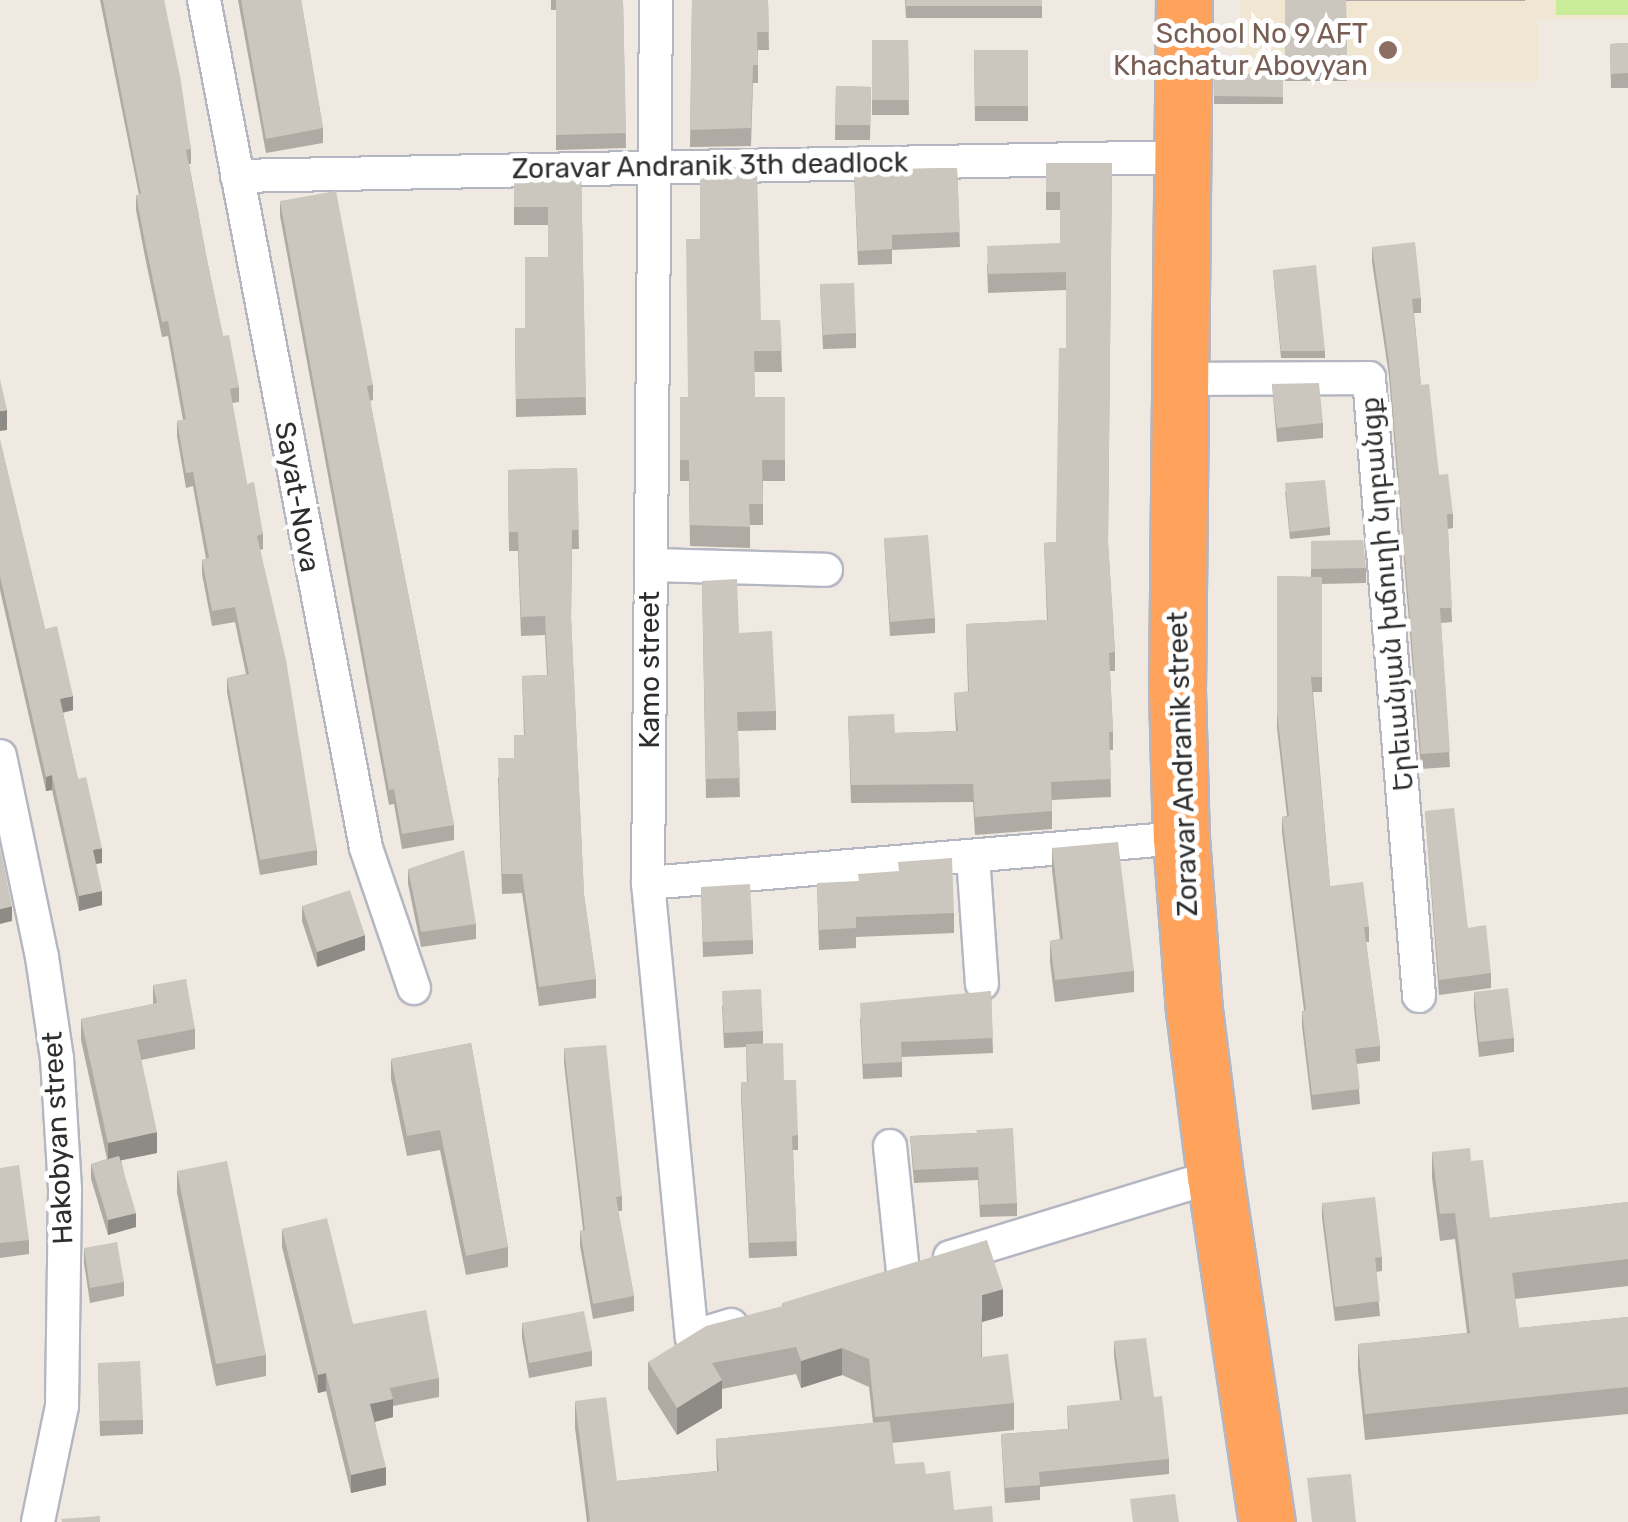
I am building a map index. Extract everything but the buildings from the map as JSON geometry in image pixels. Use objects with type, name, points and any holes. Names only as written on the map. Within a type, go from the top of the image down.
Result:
[{"type":"highway","name":"Zoravar Andranik street","points":[[1184,0],[1177,690],[1181,838],[1194,1010],[1267,1522]]},
{"type":"street","name":"Sayat-Nova","points":[[204,0],[366,848],[414,988]]},
{"type":"street","name":"Kamo street","points":[[656,0],[648,883],[692,1337],[762,1315]]},
{"type":"street","name":"Zoravar Andranik 3th deadlock","points":[[238,176],[1183,157]]},
{"type":"street","name":"Երեւանյան խճուղի նրբանցք","points":[[1182,379],[1369,378],[1419,996]]},
{"type":"street","points":[[651,565],[826,570]]},
{"type":"street","name":"Hakobyan street","points":[[0,756],[52,1024],[65,1190],[62,1406],[38,1522]]},
{"type":"street","points":[[648,883],[1181,838]]},
{"type":"street","points":[[974,856],[982,984]]},
{"type":"street","points":[[890,1146],[903,1272]]},
{"type":"street","points":[[868,1282],[1215,1176]]},
{"type":"shaded area","name":"School No 9 AFT Khachatur Abovyan","points":[[1240,0],[1628,0],[1628,19],[1537,19],[1537,81],[1240,81]]},
{"type":"green space","points":[[1556,0],[1628,0],[1628,15],[1556,15]]},
{"type":"place","name":"School No 9 AFT Khachatur Abovyan","points":[[1388,50]]}]
